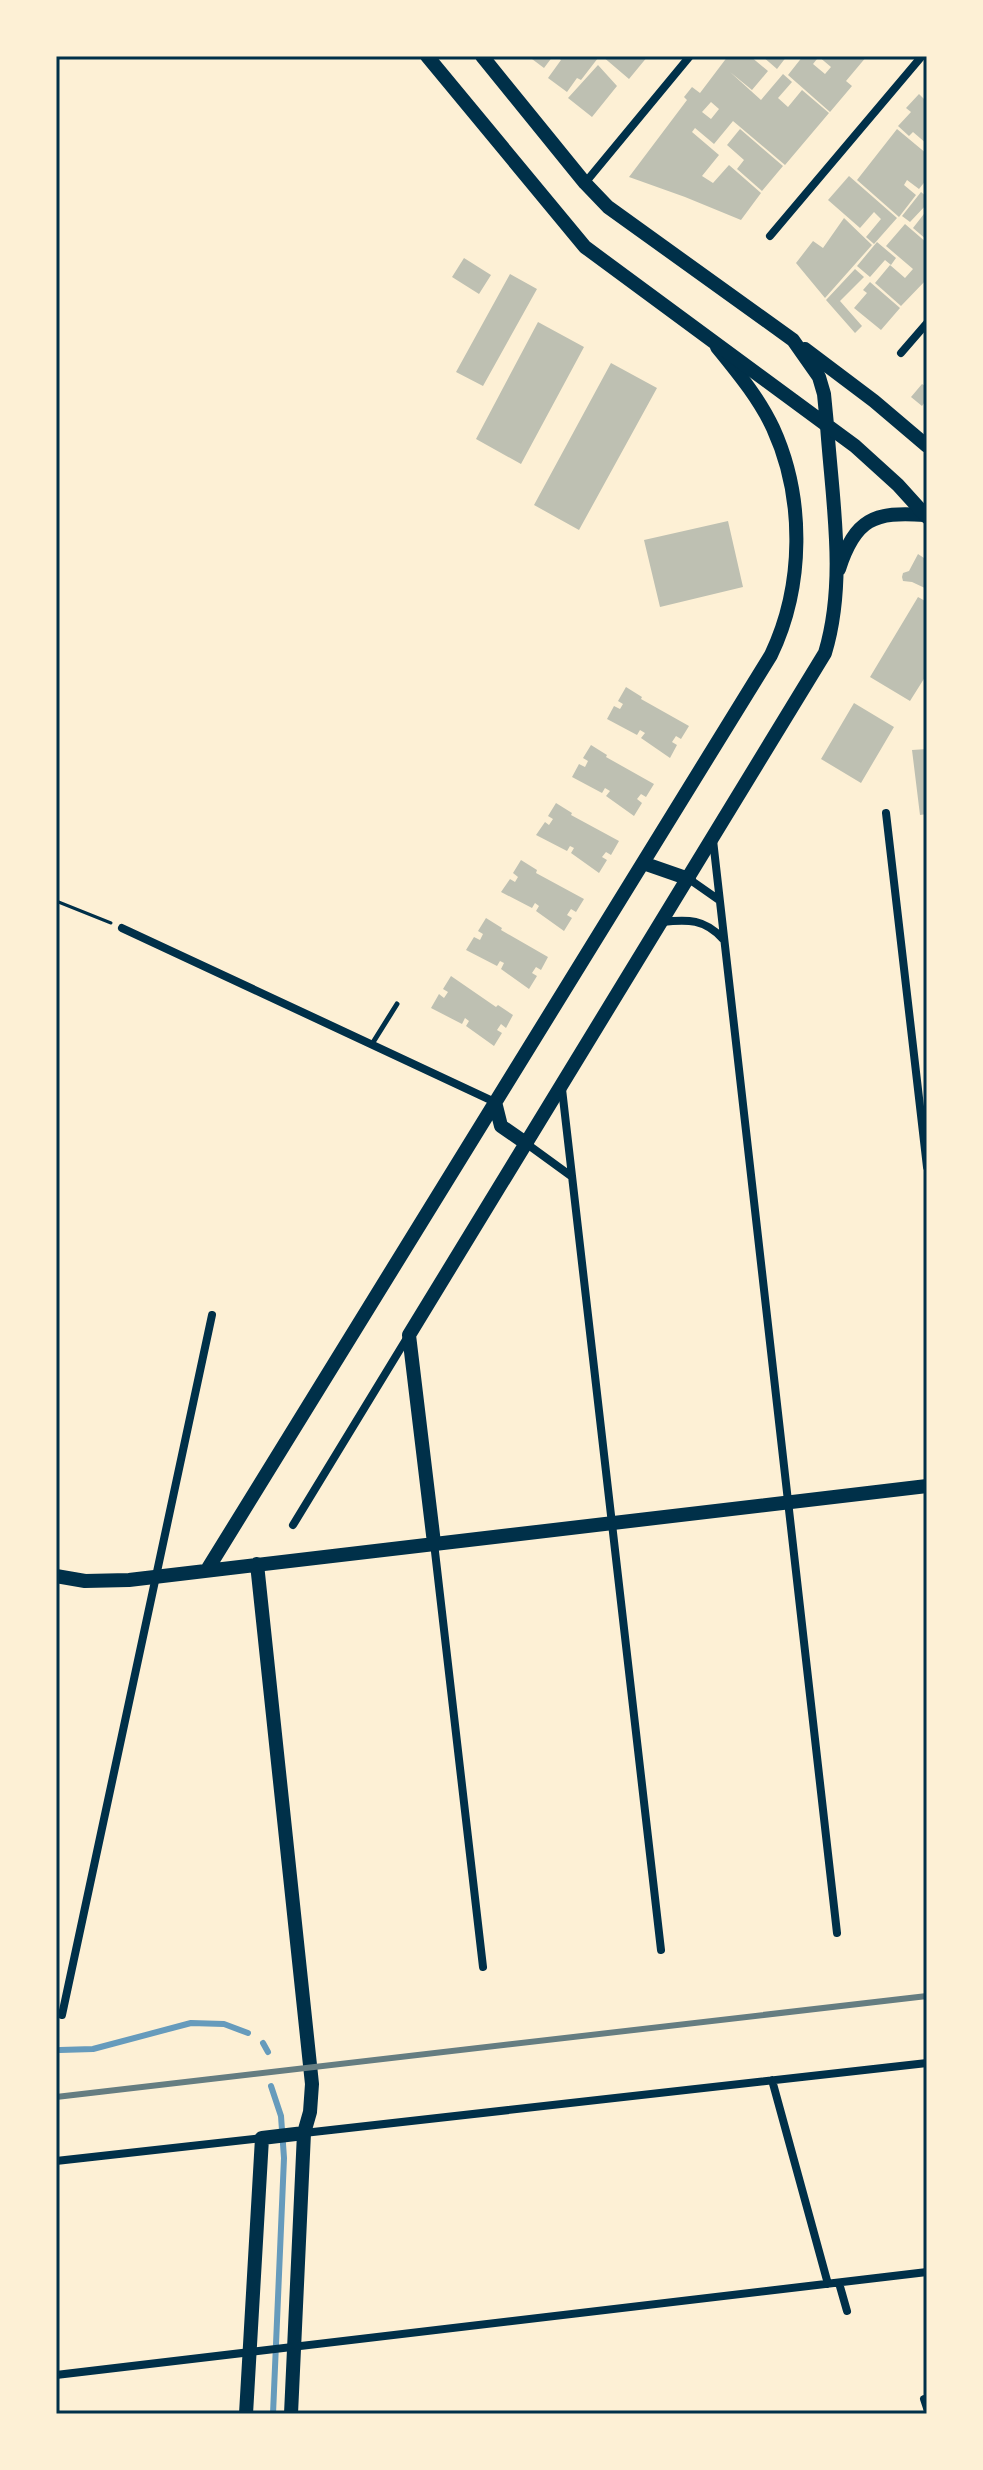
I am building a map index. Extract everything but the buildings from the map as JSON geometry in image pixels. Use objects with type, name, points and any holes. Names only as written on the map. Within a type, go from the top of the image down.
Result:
[{"type":"street","points":[[427,56],[585,247],[827,425],[878,466],[926,516]]},
{"type":"street","points":[[482,56],[585,183],[624,220],[793,340],[874,401],[927,446]]},
{"type":"street","points":[[585,183],[690,56]]},
{"type":"street","points":[[770,236],[922,56]]},
{"type":"street","points":[[901,353],[927,323]]},
{"type":"street","points":[[293,1525],[820,665],[831,634],[837,577],[827,425],[819,377],[793,340]]},
{"type":"street","points":[[207,1570],[771,655],[781,634],[795,572],[791,489],[774,430],[745,381],[714,344]]},
{"type":"street","points":[[837,577],[847,546],[865,523],[891,514],[926,516]]},
{"type":"street","points":[[886,813],[927,1167]]},
{"type":"street","points":[[713,839],[837,1933]]},
{"type":"street","points":[[643,863],[689,879],[719,900]]},
{"type":"street","points":[[662,922],[691,920],[704,923],[724,940]]},
{"type":"street","points":[[122,928],[495,1102]]},
{"type":"street","points":[[562,1086],[661,1950]]},
{"type":"street","points":[[495,1102],[501,1126],[571,1176]]},
{"type":"street","points":[[62,2015],[212,1315]]},
{"type":"street","points":[[409,1335],[483,1967]]},
{"type":"street","points":[[56,1576],[106,1581],[156,1576],[927,1486]]},
{"type":"street","points":[[257,1564],[312,2084],[310,2112],[304,2133],[291,2414]]},
{"type":"street","points":[[56,2161],[927,2063]]},
{"type":"street","points":[[772,2080],[828,2284]]},
{"type":"street","points":[[246,2414],[262,2138]]},
{"type":"street","points":[[56,2375],[927,2272]]},
{"type":"street","points":[[839,2283],[847,2311]]},
{"type":"lane","points":[[372,1044],[397,1004]]},
{"type":"path","points":[[56,901],[122,928]]},
{"type":"waterway","points":[[60,2050],[93,2049],[191,2023],[224,2024],[248,2033]]},
{"type":"waterway","points":[[263,2043],[268,2052]]},
{"type":"waterway","points":[[271,2086],[281,2116],[284,2158],[273,2414]]},
{"type":"railway","points":[[56,2097],[927,1996]]}]
